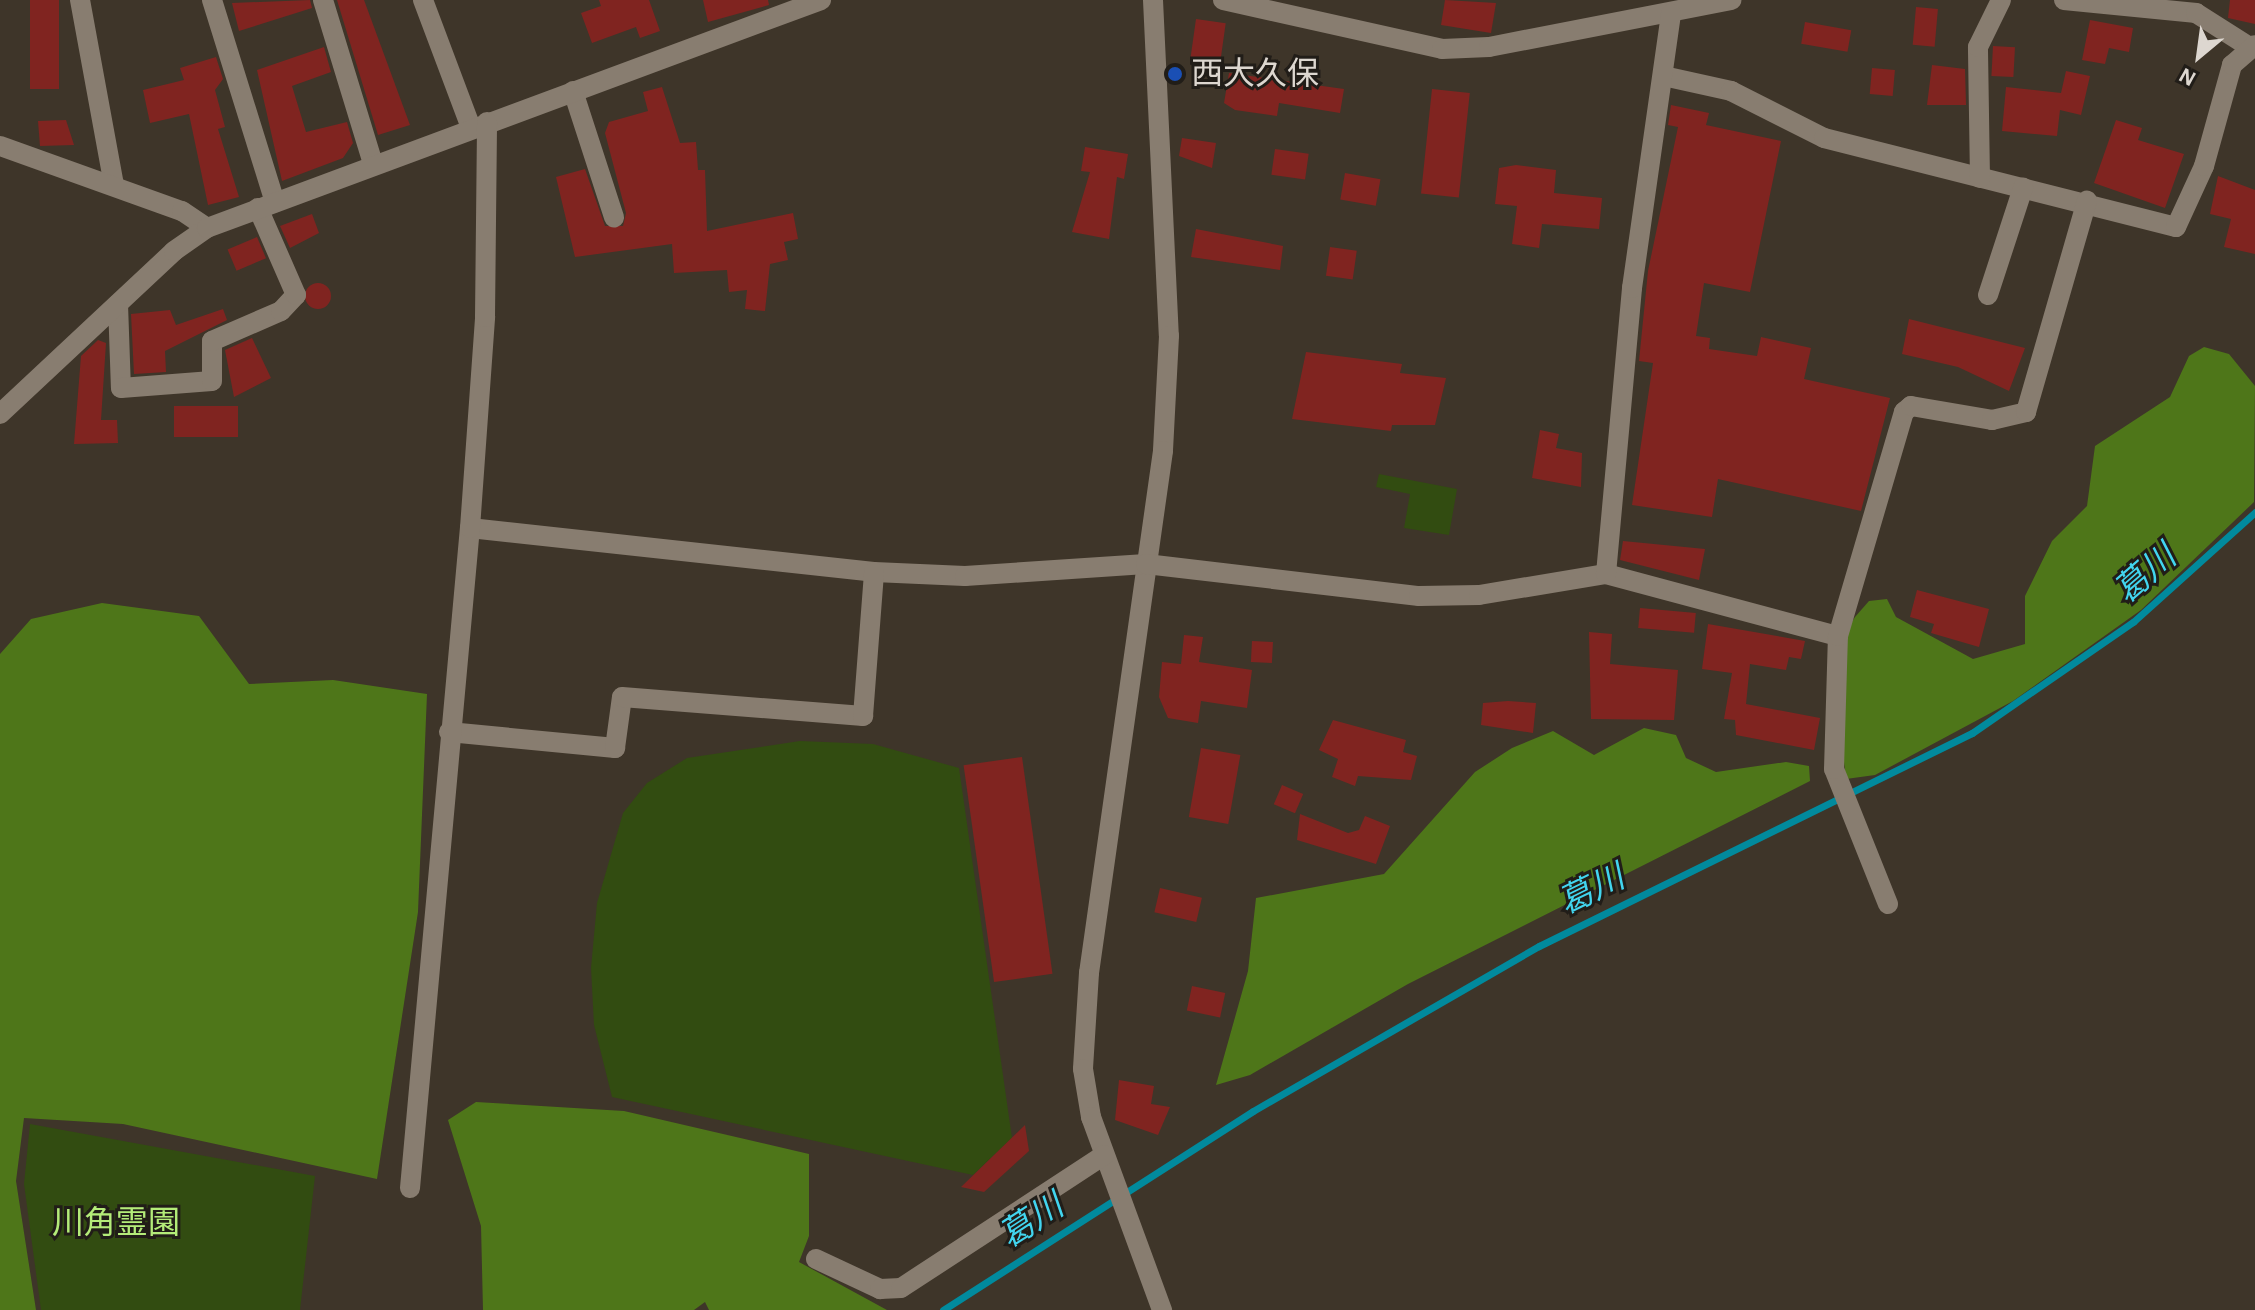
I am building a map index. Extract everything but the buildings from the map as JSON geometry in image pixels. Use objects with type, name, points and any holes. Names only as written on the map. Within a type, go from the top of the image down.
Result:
[{"type":"street","points":[[80,0],[114,186]]},
{"type":"street","points":[[118,304],[121,388],[212,381],[212,341],[281,311],[296,295],[266,205],[212,0]]},
{"type":"street","points":[[323,0],[373,164]]},
{"type":"street","points":[[410,1188],[449,732],[470,528],[485,317],[479,125],[423,0]]},
{"type":"street","points":[[0,414],[118,304],[207,228],[821,0]]},
{"type":"street","points":[[1153,0],[1169,336],[1163,451],[1088,986],[1083,1069],[1106,1162],[1162,1310]]},
{"type":"street","points":[[1223,0],[1442,49],[1671,14],[1731,0]]},
{"type":"street","points":[[1980,178],[1978,47],[2001,0]]},
{"type":"street","points":[[1668,77],[1731,91],[1824,138],[1980,178],[2087,201],[2176,227],[2204,166],[2232,65],[2251,45],[2196,13],[2064,0]]},
{"type":"street","points":[[1606,574],[1632,288],[1658,96],[1668,77],[1671,14]]},
{"type":"street","points":[[573,91],[614,217]]},
{"type":"street","points":[[0,146],[114,186],[207,228]]},
{"type":"street","points":[[1988,295],[2023,188]]},
{"type":"street","points":[[1888,904],[1843,793],[1830,735],[1838,636],[1904,412],[1911,406],[1992,420],[2026,412],[2087,201]]},
{"type":"street","points":[[470,528],[874,572],[965,576],[1146,564],[1419,596],[1479,595],[1606,574],[1838,636]]},
{"type":"street","points":[[449,732],[615,748],[622,697],[863,716],[874,572]]},
{"type":"street","points":[[816,1259],[880,1289],[901,1288],[1106,1162]]},
{"type":"green space","points":[[2204,347],[2229,354],[2255,386],[2254,502],[2141,610],[2013,701],[1875,775],[1846,779],[1839,720],[1847,630],[1855,617],[1869,601],[1887,599],[1896,617],[1973,659],[2025,644],[2025,596],[2052,541],[2087,506],[2095,446],[2170,397],[2189,356]]},
{"type":"green space","points":[[1379,474],[1457,489],[1449,535],[1404,528],[1410,494],[1376,487]]},
{"type":"green space","points":[[102,603],[199,616],[249,684],[333,680],[427,694],[418,912],[377,1179],[123,1124],[24,1118],[16,1181],[36,1310],[0,1310],[0,654],[31,619]]},
{"type":"green space","points":[[1644,728],[1676,735],[1686,758],[1716,772],[1786,762],[1809,766],[1810,781],[1408,984],[1250,1075],[1216,1085],[1248,971],[1256,898],[1384,874],[1475,772],[1512,748],[1553,731],[1594,755]]},
{"type":"green space","points":[[800,741],[873,744],[959,768],[1012,1138],[973,1175],[612,1097],[594,1025],[591,968],[597,903],[623,813],[647,783],[687,758]]},
{"type":"green space","points":[[476,1102],[624,1111],[809,1154],[809,1236],[799,1262],[887,1310],[709,1310],[705,1302],[694,1310],[483,1310],[481,1226],[448,1120]]},
{"type":"green space","name":"川角霊園","points":[[30,1124],[315,1176],[300,1310],[41,1310],[24,1184]]},
{"type":"waterway","name":"葛川","points":[[943,1310],[1253,1111],[1539,946],[1972,733],[2133,622],[2255,512]]},
{"type":"place","name":"西大久保","points":[[1175,74]]}]
